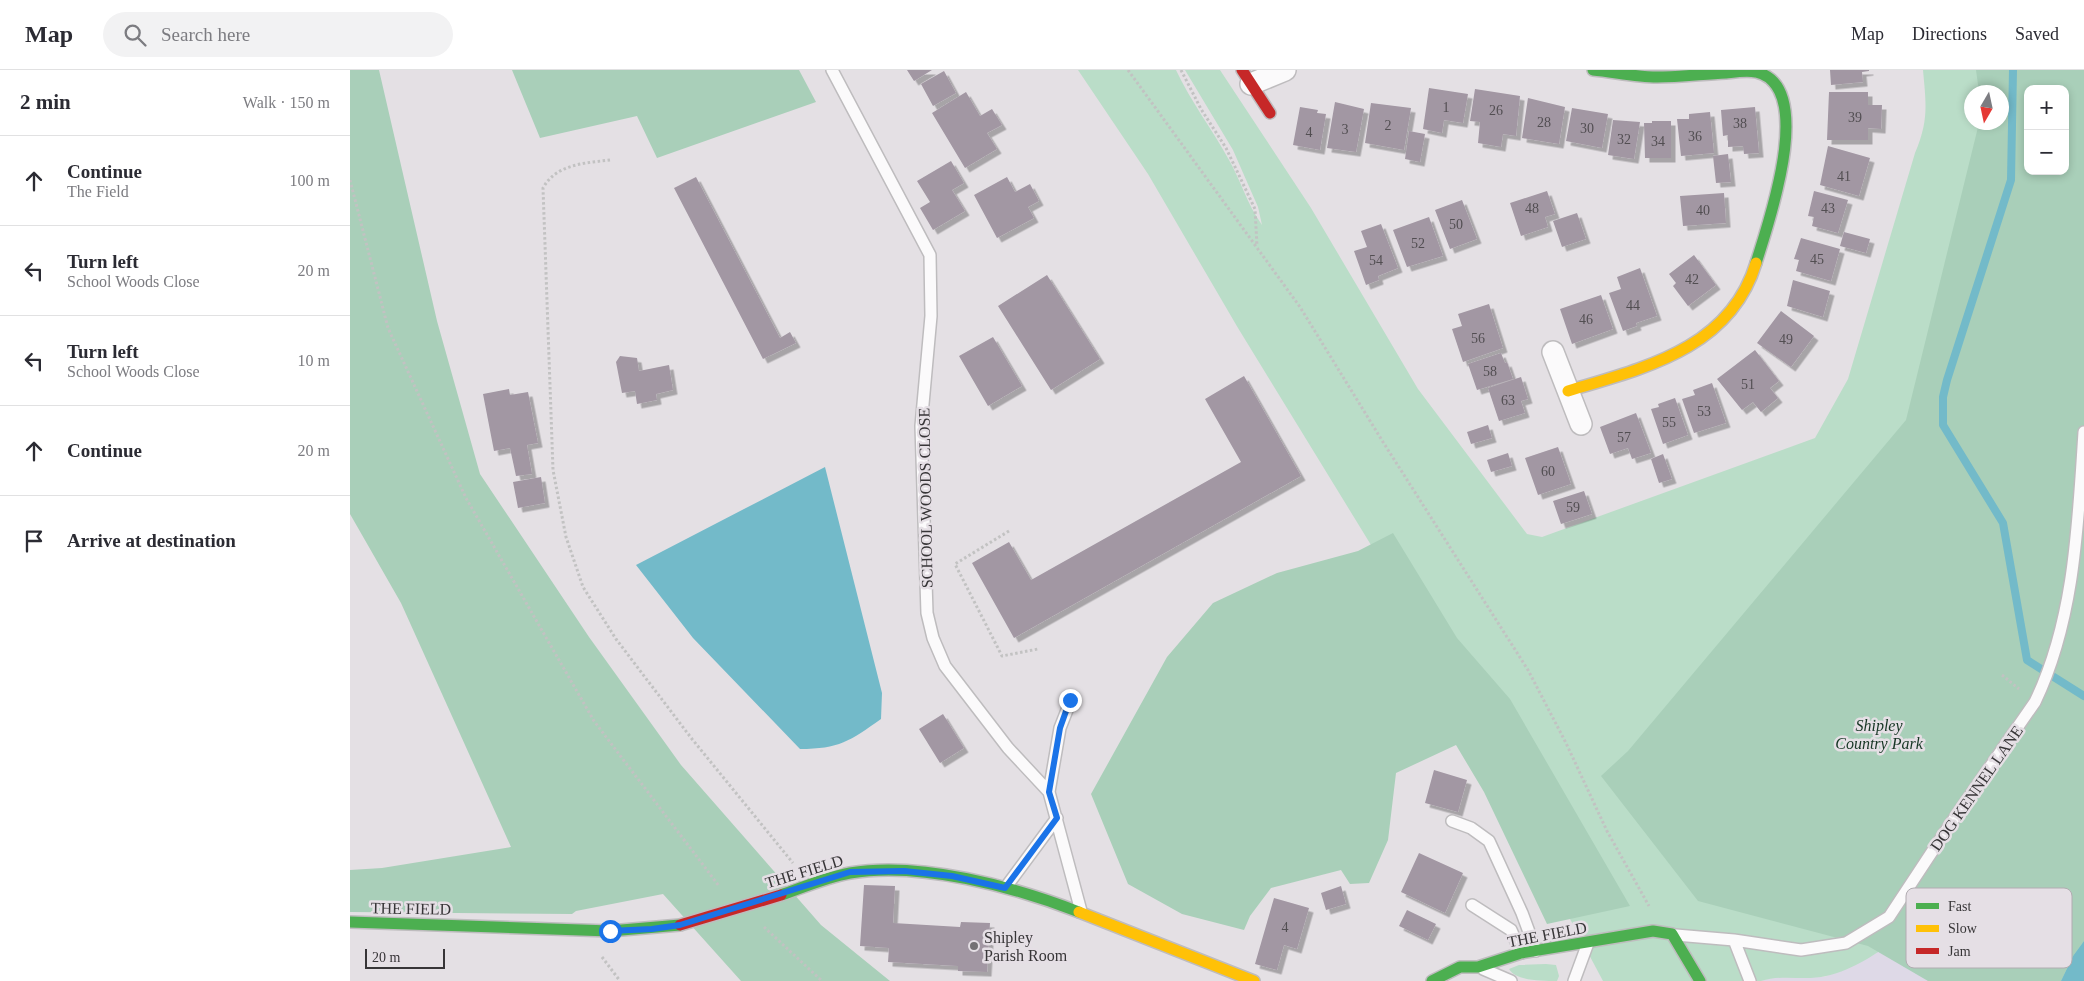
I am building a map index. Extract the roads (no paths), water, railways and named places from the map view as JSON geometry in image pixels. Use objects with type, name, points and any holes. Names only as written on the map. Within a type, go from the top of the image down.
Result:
[{"type":"street","points":[[1270,114],[1246,77],[1285,70]]},
{"type":"street","points":[[1568,391],[1662,361],[1686,349],[1729,318],[1746,292],[1752,276],[1787,142],[1784,99],[1779,87],[1771,78],[1763,74],[1743,71],[1656,77],[1593,70]]},
{"type":"street","points":[[1552,352],[1581,424]]},
{"type":"street","name":"THE FIELD","points":[[350,922],[610,931],[652,929],[680,925],[850,872],[904,871],[952,876],[1005,888],[1081,913],[1254,981]]},
{"type":"street","name":"THE FIELD","points":[[1432,981],[1460,967],[1478,967],[1536,950],[1653,931],[1672,934]]},
{"type":"street","points":[[1672,934],[1700,981]]},
{"type":"lane","name":"SCHOOL WOODS CLOSE","points":[[832,70],[930,255],[931,316],[921,426],[926,595],[932,638],[945,666],[1008,748],[1049,792],[1081,913]]},
{"type":"lane","name":"DOG KENNEL LANE","points":[[1908,888],[2042,689],[2052,660],[2066,602],[2077,537],[2084,432]]},
{"type":"lane","points":[[1049,792],[1060,728],[1070,700]]},
{"type":"lane","points":[[1005,888],[1057,818]]},
{"type":"lane","points":[[1452,822],[1471,828],[1489,841],[1522,913],[1536,950]]},
{"type":"lane","name":"DOG KENNEL LANE","points":[[1672,934],[1734,940],[1801,950],[1824,948],[1846,943],[1889,917],[1906,891]]},
{"type":"lane","points":[[1472,905],[1512,930],[1521,953]]},
{"type":"lane","points":[[1734,940],[1750,981]]},
{"type":"lane","points":[[1574,981],[1588,942]]},
{"type":"lane","points":[[1478,967],[1511,981]]},
{"type":"water","points":[[825,467],[882,693],[881,719],[861,733],[835,745],[800,749],[693,638],[636,565]]},
{"type":"water","points":[[2084,941],[2084,981],[2061,981],[2067,968],[2072,968],[2073,956]]},
{"type":"waterway","points":[[2013,70],[2011,180],[1947,380],[1943,397],[1943,425],[2003,523],[2027,660],[2084,696]]},
{"type":"place","name":"Shipley Parish Room","points":[[974,946]]},
{"type":"park label","name":"Shipley Country Park","points":[[1879,734]]}]
